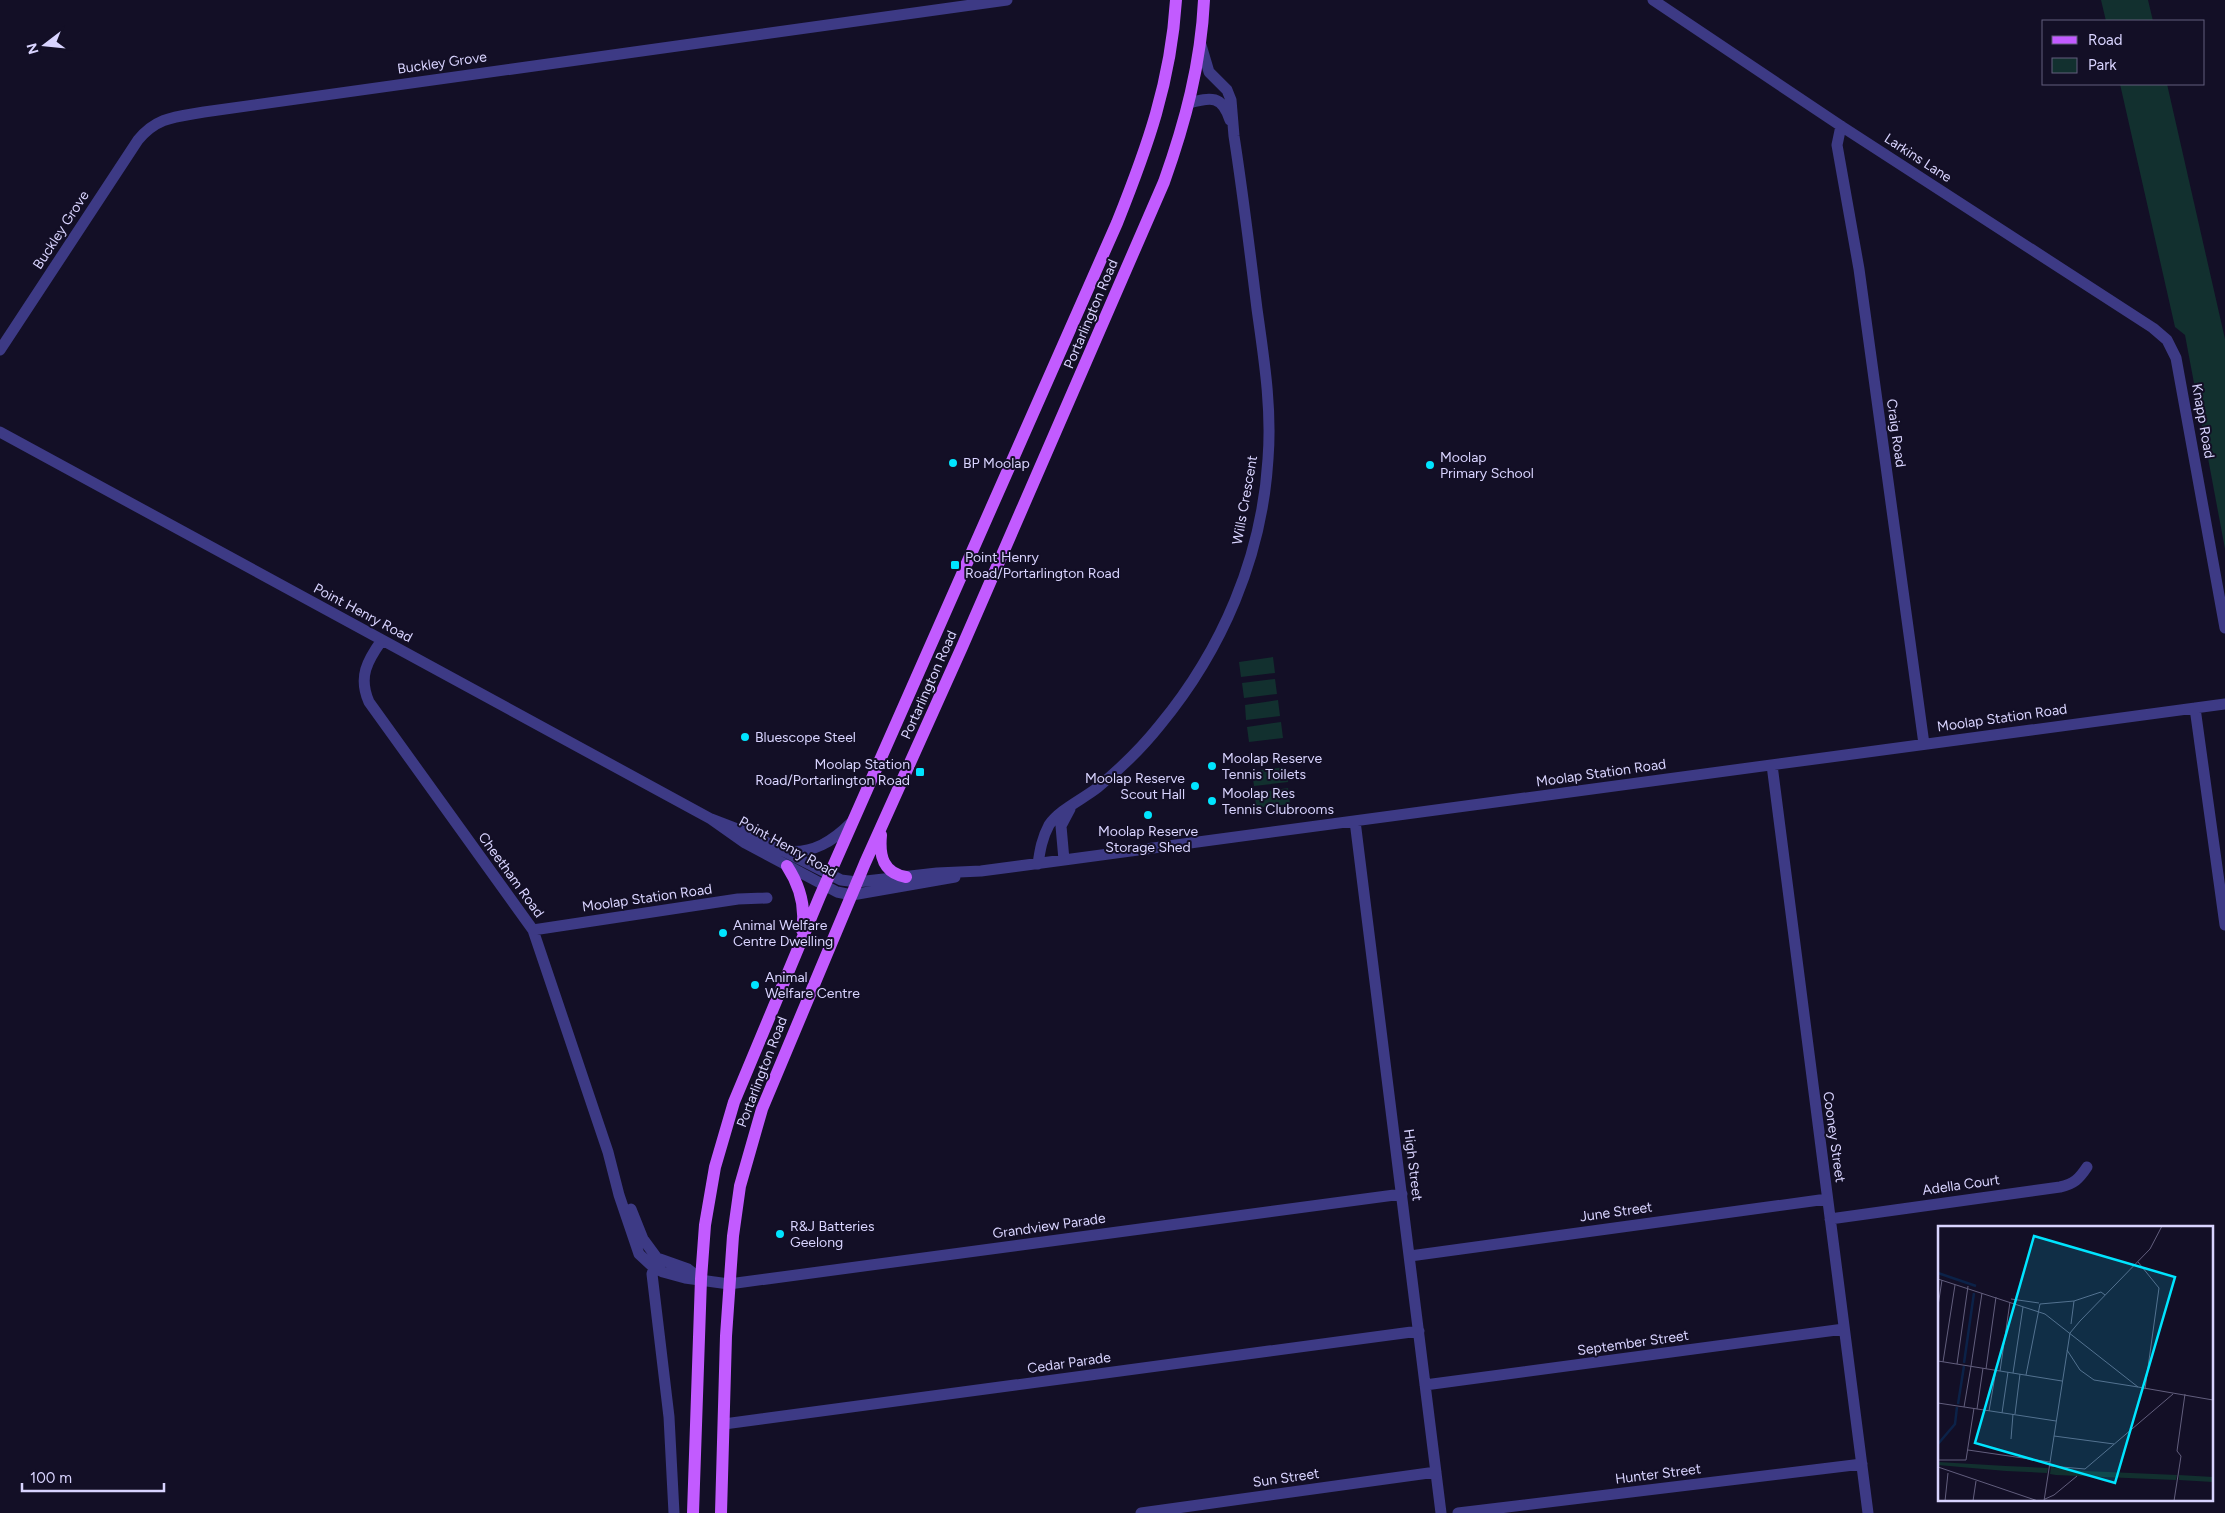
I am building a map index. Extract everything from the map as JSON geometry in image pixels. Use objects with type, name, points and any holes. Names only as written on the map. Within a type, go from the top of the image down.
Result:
[{"type":"main road","name":"Portarlington Road","points":[[693,1513],[701,1279],[706,1225],[715,1167],[734,1102],[827,880],[1113,232],[1142,162],[1161,102],[1170,57],[1176,0]]},
{"type":"main road","name":"Portarlington Road","points":[[721,1513],[729,1284],[733,1236],[740,1186],[756,1126],[785,1050],[857,882],[1164,182],[1189,103],[1201,45],[1204,0]]},
{"type":"main road","points":[[881,830],[880,851],[884,863],[893,874],[906,877]]},
{"type":"main road","points":[[787,866],[796,880],[803,909],[799,945]]},
{"type":"street","name":"Buckley Grove","points":[[0,350],[138,140],[148,129],[160,121],[204,112],[1007,0]]},
{"type":"street","name":"Larkins Lane","points":[[1653,0],[1841,126],[2154,328],[2166,340]]},
{"type":"street","name":"Wills Crescent","points":[[1038,864],[1042,840],[1050,824],[1060,814],[1123,766],[1147,742],[1197,676],[1222,632],[1236,598],[1255,539],[1268,458],[1268,385],[1234,136],[1231,100],[1227,90],[1209,72],[1201,45]]},
{"type":"street","name":"Wills Crescent","points":[[1189,103],[1214,99],[1221,103],[1227,111],[1234,136]]},
{"type":"street","name":"Craig Road","points":[[1841,126],[1837,145],[1859,269],[1924,744]]},
{"type":"street","name":"Knapp Road","points":[[2166,340],[2176,358],[2225,628]]},
{"type":"street","name":"Point Henry Road","points":[[0,432],[711,819],[746,843],[787,866],[827,880],[857,882]]},
{"type":"street","name":"Cheetham Road","points":[[382,640],[364,668],[363,680],[369,702],[533,930],[608,1152],[643,1239],[655,1263]]},
{"type":"street","name":"Moolap Station Road","points":[[857,882],[1038,864],[2225,704]]},
{"type":"street","points":[[2196,708],[2225,925]]},
{"type":"street","name":"Cooney Street","points":[[1772,765],[1868,1513]]},
{"type":"street","name":"Wills Crescent","points":[[1064,860],[1061,826],[1071,807]]},
{"type":"street","name":"Point Henry Road","points":[[711,819],[750,834],[782,850],[827,880],[837,892],[852,895]]},
{"type":"street","points":[[782,850],[803,851],[823,845],[833,840],[853,821]]},
{"type":"street","name":"High Street","points":[[1355,821],[1441,1513]]},
{"type":"street","name":"Moolap Station Road","points":[[852,895],[938,881],[981,871]]},
{"type":"street","name":"Moolap Station Road","points":[[533,930],[738,899],[767,898]]},
{"type":"street","name":"Adella Court","points":[[1830,1219],[2066,1186],[2073,1184],[2080,1178],[2087,1167]]},
{"type":"street","name":"Grandview Parade","points":[[701,1279],[729,1284],[1402,1194]]},
{"type":"street","name":"June Street","points":[[1410,1256],[1827,1199]]},
{"type":"street","points":[[674,1513],[669,1417],[654,1297],[655,1263],[688,1269],[701,1279]]},
{"type":"street","name":"September Street","points":[[1425,1386],[1844,1330]]},
{"type":"street","name":"Cedar Parade","points":[[724,1424],[1419,1331]]},
{"type":"street","name":"Hunter Street","points":[[1458,1513],[1862,1464]]},
{"type":"street","name":"Sun Street","points":[[1140,1513],[1436,1472]]},
{"type":"green space","points":[[2101,0],[2148,0],[2153,20],[2106,20]]},
{"type":"green space","points":[[2120,85],[2167,85],[2225,339],[2225,549],[2185,335],[2175,327]]},
{"type":"green space","points":[[1273,657],[1275,673],[1241,677],[1239,662]]},
{"type":"green space","points":[[1275,679],[1277,694],[1244,698],[1242,683]]},
{"type":"green space","points":[[1278,700],[1280,716],[1246,720],[1245,705]]},
{"type":"green space","points":[[1281,722],[1283,738],[1249,742],[1247,727]]},
{"type":"green space","points":[[1286,767],[1288,782],[1254,786],[1252,771]]},
{"type":"green space","points":[[1288,788],[1290,804],[1256,808],[1255,793]]},
{"type":"place","name":"BP Moolap","points":[[953,463]]},
{"type":"place","name":"Moolap Primary School","points":[[1430,465]]},
{"type":"place","name":"Point Henry Road/Portarlington Road","points":[[955,565]]},
{"type":"place","name":"Bluescope Steel","points":[[745,737]]},
{"type":"place","name":"Moolap Reserve Tennis Toilets","points":[[1212,766]]},
{"type":"place","name":"Moolap Station Road/Portarlington Road","points":[[920,772]]},
{"type":"place","name":"Moolap Reserve Scout Hall","points":[[1195,786]]},
{"type":"place","name":"Moolap Res Tennis Clubrooms","points":[[1212,801]]},
{"type":"place","name":"Moolap Reserve Storage Shed","points":[[1148,815]]},
{"type":"place","name":"Animal Welfare Centre Dwelling","points":[[723,933]]},
{"type":"place","name":"Animal Welfare Centre","points":[[755,985]]},
{"type":"place","name":"R&J Batteries Geelong","points":[[780,1234]]}]
